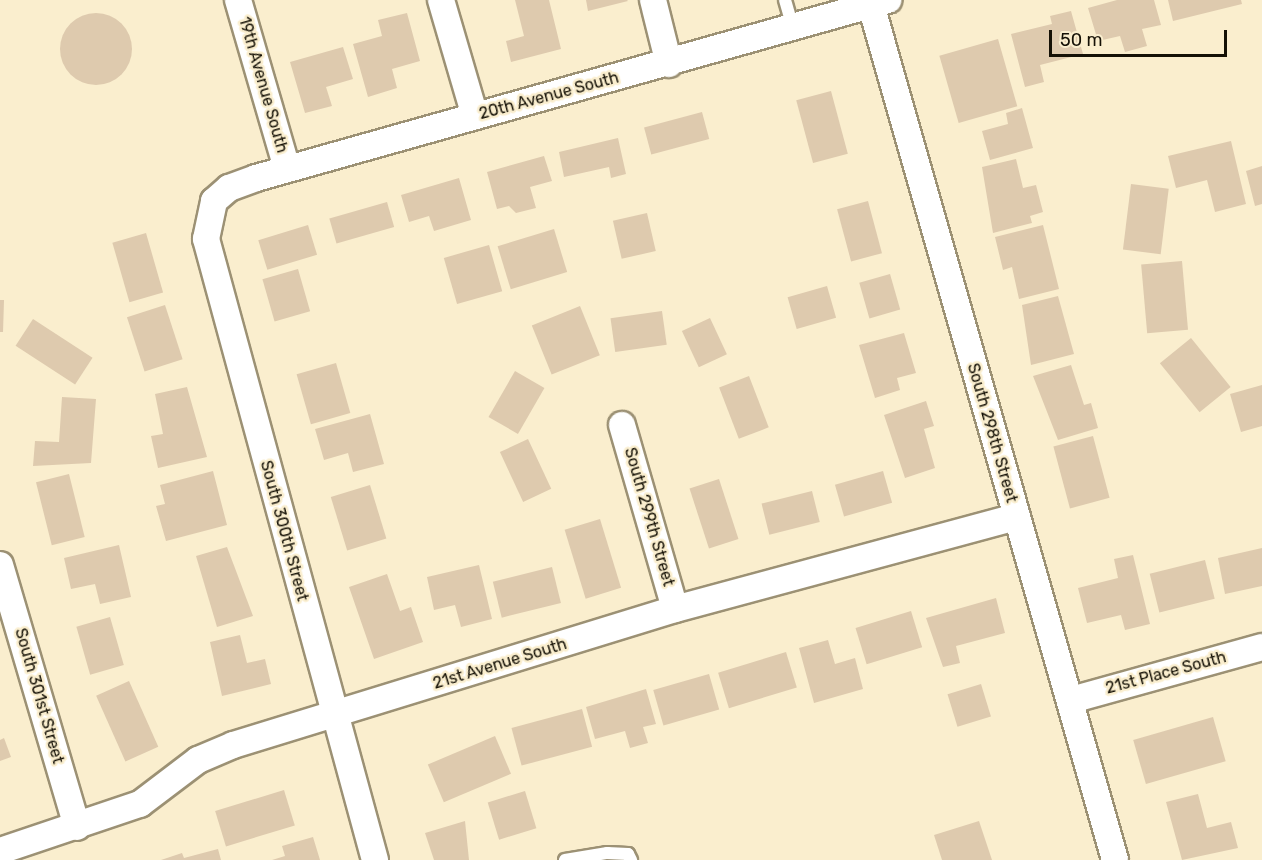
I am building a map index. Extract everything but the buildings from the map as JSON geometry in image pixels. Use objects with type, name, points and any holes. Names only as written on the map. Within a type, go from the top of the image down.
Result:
[{"type":"street","name":"19th Avenue South","points":[[238,0],[287,169]]},
{"type":"street","points":[[441,0],[475,116]]},
{"type":"street","points":[[653,0],[669,64]]},
{"type":"street","name":"20th Avenue South","points":[[214,201],[229,188],[287,169],[669,64],[879,3]]},
{"type":"street","name":"South 298th Street","points":[[879,3],[1017,518],[1071,700],[1114,860]]},
{"type":"street","name":"South 300th Street","points":[[214,201],[206,239],[333,714],[375,860]]},
{"type":"street","name":"South 299th Street","points":[[622,425],[675,609]]},
{"type":"street","name":"21st Avenue South","points":[[0,851],[140,804],[198,760],[333,714],[675,609],[1017,518]]},
{"type":"street","name":"South 301st Street","points":[[0,565],[77,827]]},
{"type":"street","name":"21st Place South","points":[[1071,700],[1262,647]]},
{"type":"lane","points":[[785,0],[793,28]]},
{"type":"lane","points":[[565,860],[608,853],[628,854],[631,860]]}]
